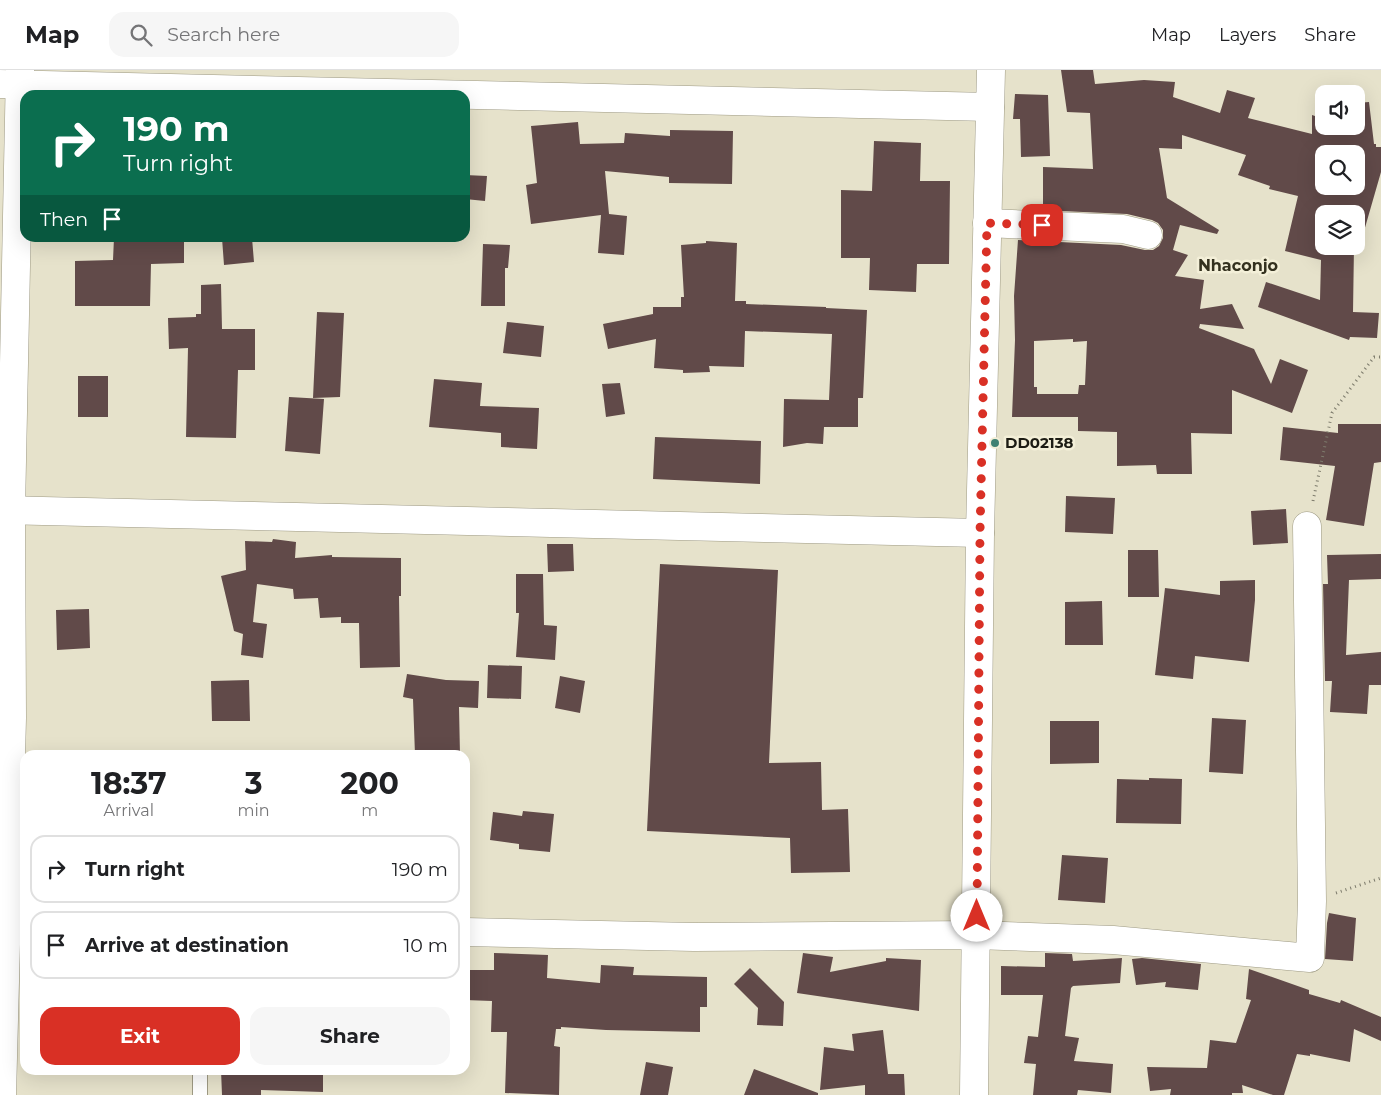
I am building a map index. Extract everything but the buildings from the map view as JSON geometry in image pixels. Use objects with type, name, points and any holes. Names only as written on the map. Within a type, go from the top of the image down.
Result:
[{"type":"street","points":[[974,1095],[980,533],[991,70]]},
{"type":"street","points":[[2,1095],[11,925],[12,718],[6,510],[13,80],[375,90]]},
{"type":"street","points":[[470,93],[990,107]]},
{"type":"street","points":[[987,223],[1123,229],[1148,235]]},
{"type":"street","points":[[6,510],[980,533]]},
{"type":"street","points":[[470,932],[694,937],[976,935],[1113,940],[1310,958],[1312,901],[1307,526]]},
{"type":"lane","points":[[200,1075],[200,1095]]},
{"type":"path","points":[[1307,526],[1332,413],[1374,357],[1381,357]]},
{"type":"path","points":[[1312,901],[1381,878]]},
{"type":"place","name":"DD02138","points":[[995,443]]},
{"type":"district","name":"Nhaconjo","points":[[1238,265]]},
{"type":"route","points":[[977,916],[980,533],[987,223],[1042,225]]}]
